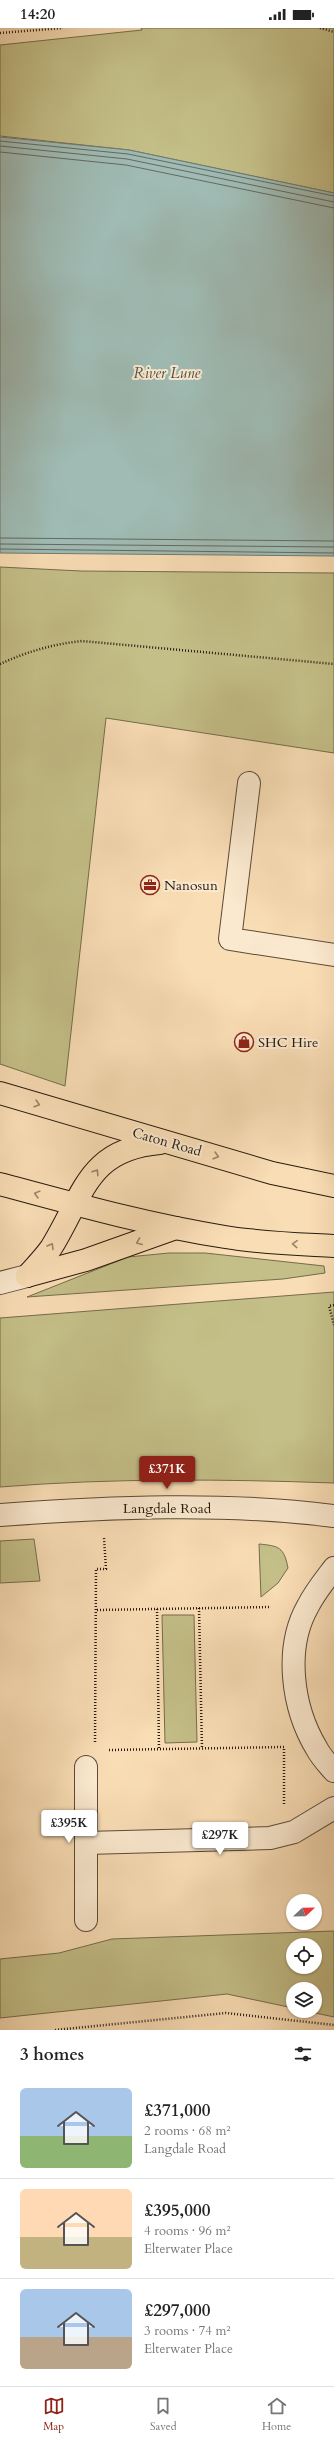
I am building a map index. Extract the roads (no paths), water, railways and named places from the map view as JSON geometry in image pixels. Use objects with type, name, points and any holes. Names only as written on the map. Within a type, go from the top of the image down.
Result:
[{"type":"main road","name":"Caton Road","points":[[0,1093],[272,1172],[334,1186]]},
{"type":"main road","points":[[27,1276],[50,1249],[74,1205],[99,1166],[116,1153],[137,1145],[168,1142]]},
{"type":"main road","points":[[0,1184],[74,1205],[176,1228],[267,1243],[334,1246]]},
{"type":"main road","points":[[27,1276],[86,1260],[176,1228]]},
{"type":"street","points":[[248,782],[230,939],[334,955]]},
{"type":"street","points":[[0,1283],[27,1276]]},
{"type":"street","name":"Langdale Road","points":[[0,1515],[142,1507],[288,1510],[334,1516]]},
{"type":"street","points":[[334,1568],[307,1606],[296,1639],[294,1677],[300,1711],[317,1749],[334,1770]]},
{"type":"street","points":[[86,1920],[86,1843],[90,1759]]},
{"type":"street","points":[[86,1843],[270,1838],[294,1832],[334,1808]]},
{"type":"water","name":"River Lune","points":[[0,137],[129,150],[334,193],[334,556],[0,553]]},
{"type":"place","name":"Nanosun","points":[[150,885]]},
{"type":"place","name":"SHC Hire","points":[[244,1042]]}]
